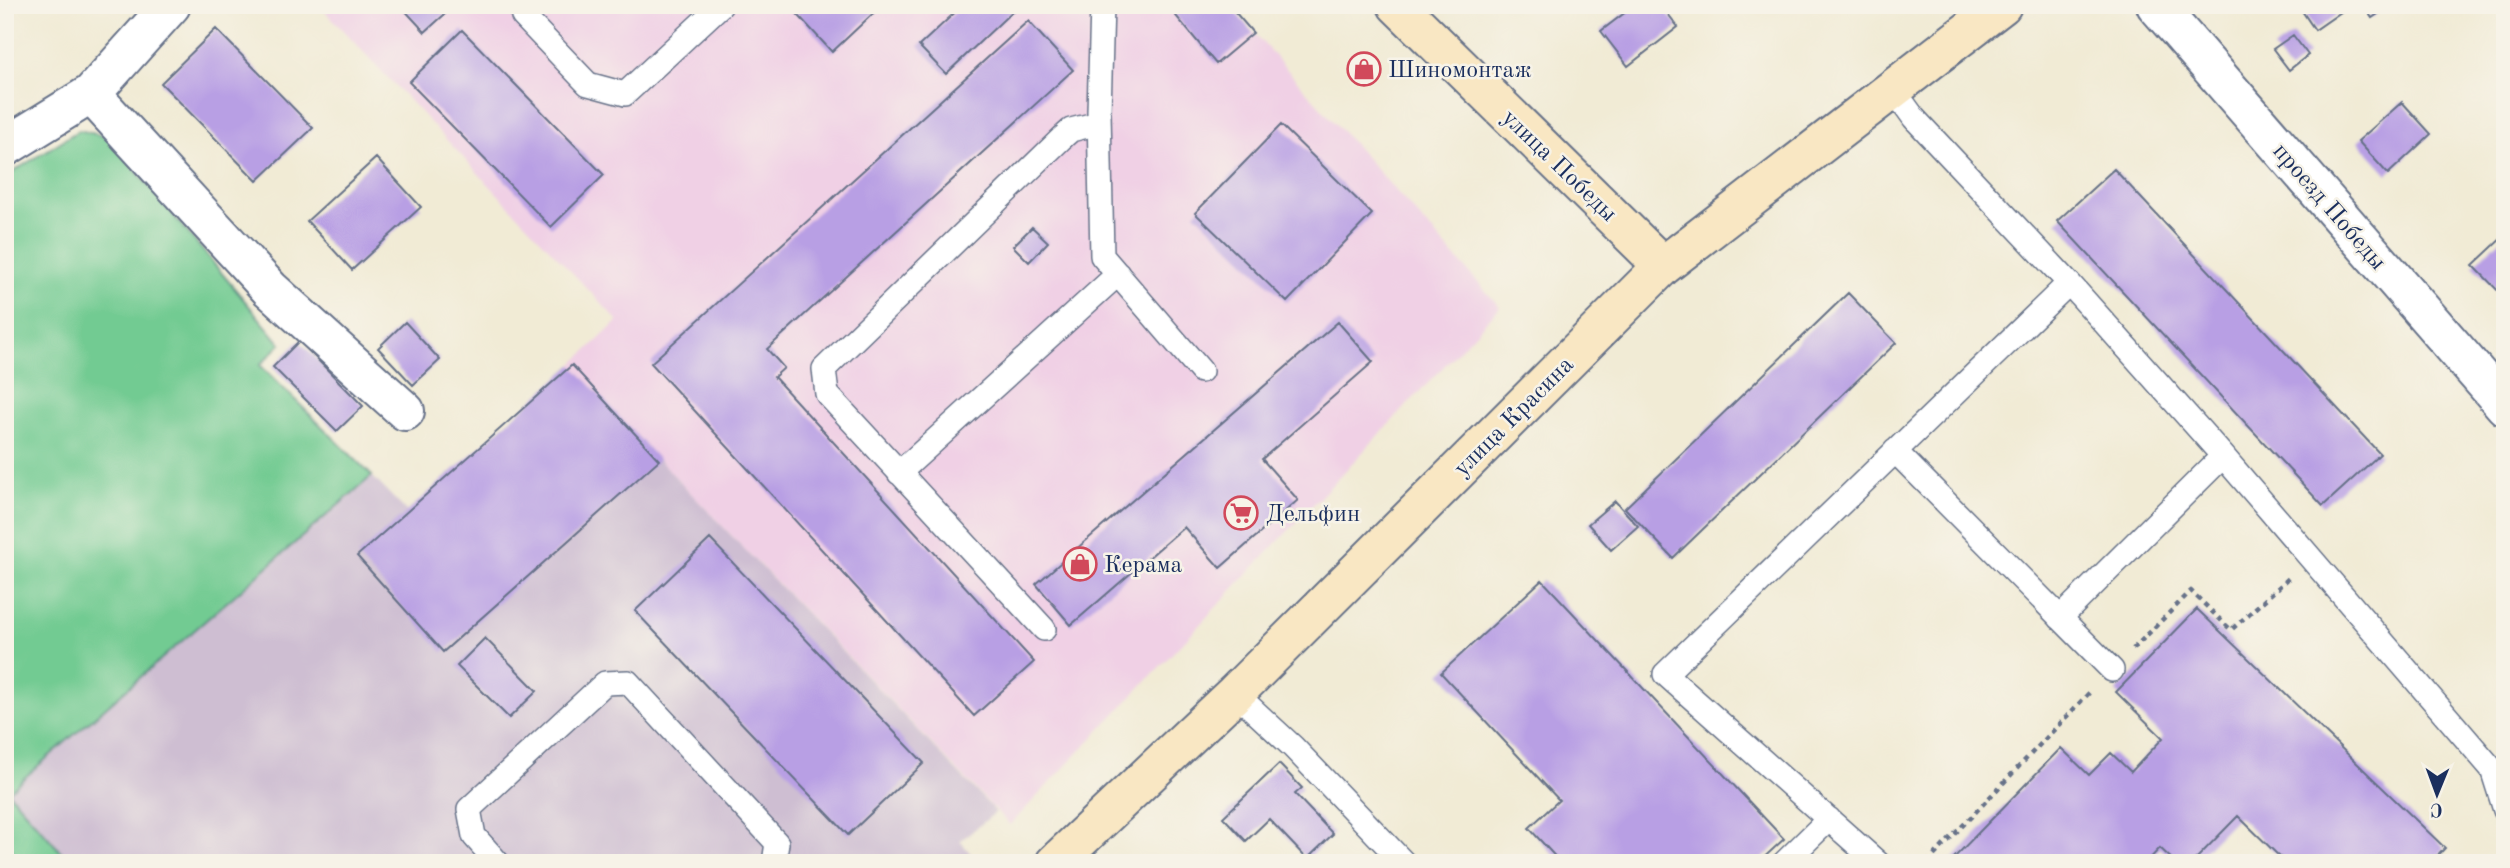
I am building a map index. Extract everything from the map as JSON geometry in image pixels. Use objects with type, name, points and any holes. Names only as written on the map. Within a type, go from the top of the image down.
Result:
[{"type":"street","points":[[5,147],[91,94],[171,5]]},
{"type":"street","name":"улица Победы","points":[[1397,5],[1663,266]]},
{"type":"street","name":"улица Красина","points":[[1055,863],[1235,693],[1663,266],[2002,5]]},
{"type":"street","name":"проезд Победы","points":[[2156,5],[2505,406]]},
{"type":"street","points":[[91,94],[270,289],[405,411]]},
{"type":"lane","points":[[524,5],[523,16],[588,84],[625,94],[721,5]]},
{"type":"lane","points":[[1102,5],[1099,123],[1102,256],[1201,371]]},
{"type":"lane","points":[[1893,89],[1914,118],[2069,283],[2223,456],[2492,769],[2505,810]]},
{"type":"lane","points":[[1044,629],[827,394],[824,369],[1062,138],[1071,130],[1099,123]]},
{"type":"lane","points":[[899,474],[1118,274]]},
{"type":"lane","points":[[1878,863],[1665,674],[2069,283]]},
{"type":"lane","points":[[1895,451],[2112,670]]},
{"type":"lane","points":[[2060,618],[2223,456]]},
{"type":"lane","points":[[498,863],[474,836],[469,809],[605,683],[628,682],[777,843],[774,863]]},
{"type":"lane","points":[[1235,693],[1293,747],[1404,863]]},
{"type":"lane","points":[[1784,863],[1829,819]]},
{"type":"shaded area","points":[[319,5],[1229,5],[1500,307],[1010,825],[659,460],[572,365],[618,321]]},
{"type":"shaded area","points":[[572,365],[659,460],[996,812],[960,841],[972,855],[963,863],[71,863],[8,793],[372,476],[407,512]]},
{"type":"green space","points":[[79,130],[108,137],[281,344],[260,365],[372,476],[8,792],[71,863],[23,863],[5,843],[5,177]]},
{"type":"building","points":[[400,5],[455,5],[425,32]]},
{"type":"building","points":[[789,5],[882,5],[832,52]]},
{"type":"building","points":[[963,5],[1019,5],[946,74],[919,46]]},
{"type":"building","points":[[1167,5],[1229,5],[1253,33],[1216,64]]},
{"type":"building","points":[[1635,5],[1661,5],[1678,27],[1628,66],[1601,31]]},
{"type":"building","points":[[2298,5],[2351,5],[2315,30]]},
{"type":"building","points":[[2363,5],[2391,5],[2372,18]]},
{"type":"building","points":[[1028,21],[1073,70],[767,349],[784,368],[774,377],[1034,662],[974,716],[651,363]]},
{"type":"building","points":[[216,29],[313,128],[257,181],[161,83]]},
{"type":"building","points":[[462,30],[604,175],[551,227],[409,82]]},
{"type":"building","points":[[2293,35],[2308,55],[2289,70],[2273,49]]},
{"type":"building","points":[[2402,102],[2431,134],[2388,174],[2358,141]]},
{"type":"building","points":[[1281,125],[1372,214],[1287,302],[1195,213]]},
{"type":"building","points":[[376,158],[421,207],[352,270],[307,221]]},
{"type":"building","points":[[2114,169],[2380,454],[2323,506],[2057,221]]},
{"type":"building","points":[[1032,227],[1048,242],[1029,262],[1013,246]]},
{"type":"building","points":[[2505,235],[2505,298],[2473,265]]},
{"type":"building","points":[[1848,293],[1896,343],[1673,558],[1625,508]]},
{"type":"building","points":[[405,322],[440,360],[413,385],[378,348]]},
{"type":"building","points":[[1338,322],[1373,362],[1262,459],[1298,500],[1220,568],[1184,527],[1071,625],[1036,584]]},
{"type":"building","points":[[299,341],[363,406],[337,431],[273,367]]},
{"type":"building","points":[[572,365],[659,460],[443,652],[357,556]]},
{"type":"building","points":[[1615,501],[1638,526],[1611,550],[1588,524]]},
{"type":"building","points":[[710,539],[924,763],[848,835],[635,611]]},
{"type":"building","points":[[1542,580],[1784,839],[1758,863],[1561,863],[1529,828],[1559,800],[1441,673]]},
{"type":"building","points":[[2197,609],[2445,848],[2431,863],[2286,863],[2238,816],[2192,863],[2176,863],[2160,848],[2146,863],[1949,863],[2061,748],[2089,775],[2111,753],[2131,772],[2163,738],[2116,692]]},
{"type":"building","points":[[485,638],[537,691],[509,718],[457,666]]},
{"type":"building","points":[[1279,764],[1302,788],[1295,794],[1333,834],[1307,859],[1269,819],[1246,841],[1223,817]]},
{"type":"place","name":"Шиномонтаж","points":[[1364,69]]},
{"type":"place","name":"Дельфин","points":[[1241,513]]},
{"type":"place","name":"Керама","points":[[1080,564]]}]
